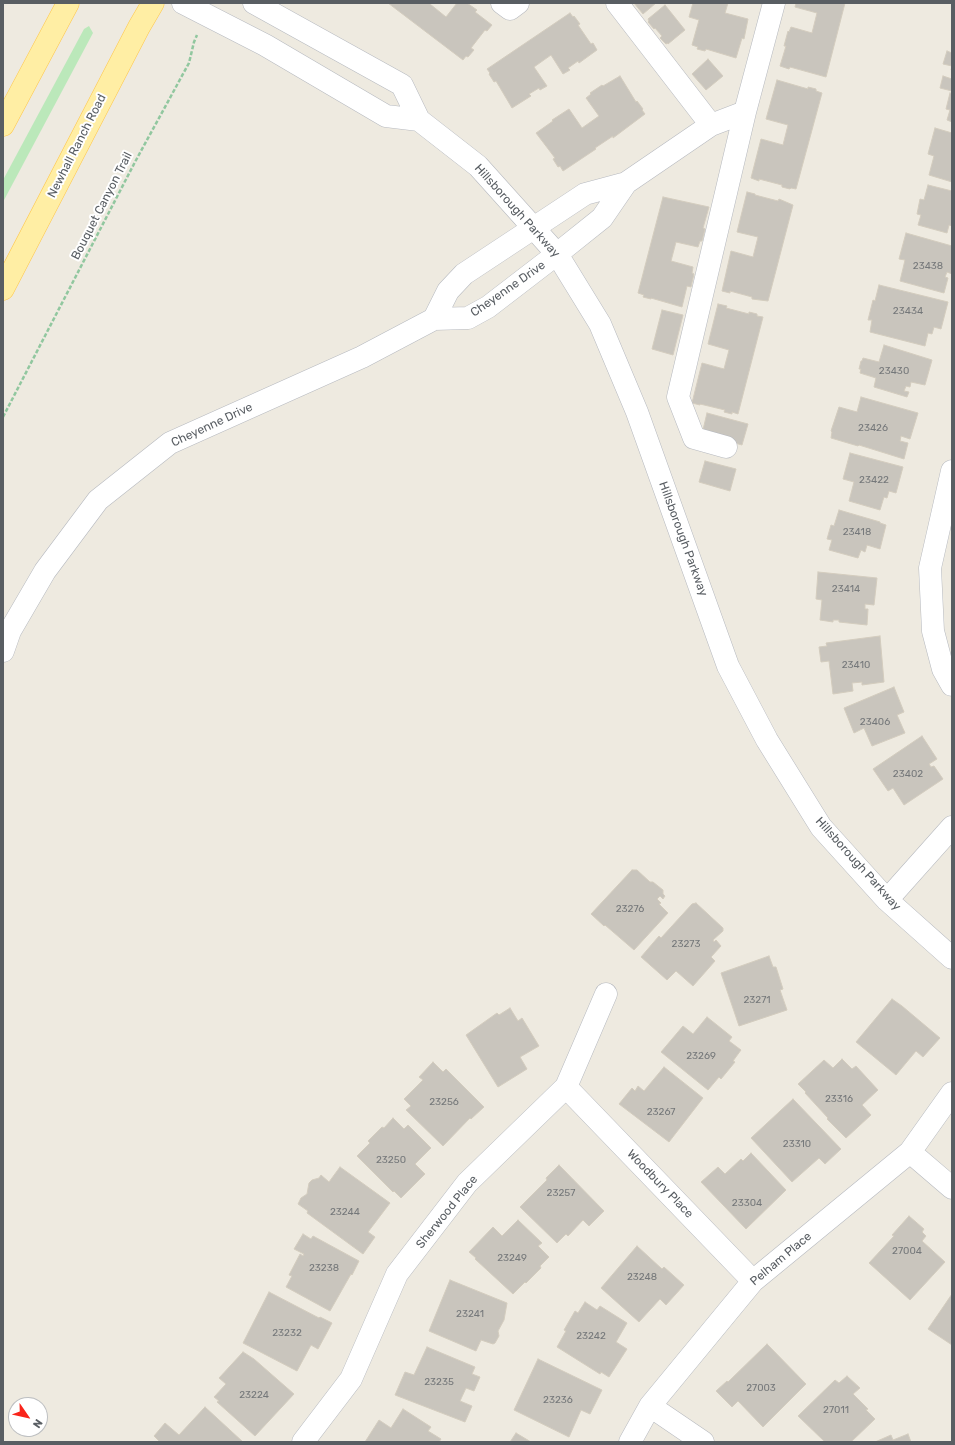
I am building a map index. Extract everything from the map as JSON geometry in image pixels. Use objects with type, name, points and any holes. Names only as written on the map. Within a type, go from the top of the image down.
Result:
[{"type":"main road","points":[[3,125],[68,3]]},
{"type":"main road","name":"Newhall Ranch Road","points":[[3,289],[138,27],[153,3]]},
{"type":"street","points":[[183,3],[265,45],[386,116],[419,120]]},
{"type":"street","name":"Hillsborough Parkway","points":[[254,3],[402,85],[419,120],[478,166],[557,254],[600,324],[637,412],[728,666],[767,740],[821,827],[887,900],[952,958]]},
{"type":"street","points":[[502,3],[510,9],[518,3]]},
{"type":"street","points":[[617,3],[711,125]]},
{"type":"street","points":[[726,446],[694,438],[678,397],[744,112],[774,3]]},
{"type":"street","points":[[434,319],[448,291],[464,274],[585,194],[626,183],[711,125],[744,112]]},
{"type":"street","name":"Cheyenne Drive","points":[[3,651],[10,631],[45,571],[98,500],[170,443],[362,357],[434,319],[468,318],[488,307],[602,218],[626,183]]},
{"type":"street","points":[[948,677],[933,630],[930,568],[952,471]]},
{"type":"street","points":[[887,900],[952,827]]},
{"type":"street","name":"Sherwood Place","points":[[303,1442],[351,1379],[397,1274],[467,1183],[566,1087],[606,994]]},
{"type":"street","name":"Woodbury Place","points":[[566,1087],[753,1281]]},
{"type":"street","name":"Pelham Place","points":[[630,1442],[650,1406],[753,1281],[910,1152],[952,1093]]},
{"type":"street","points":[[910,1152],[952,1188]]},
{"type":"street","points":[[650,1406],[703,1442]]},
{"type":"path","name":"Bouquet Canyon Trail","points":[[3,417],[135,162],[189,63],[194,42],[207,16]]},
{"type":"green space","points":[[89,26],[93,33],[3,202],[3,180],[84,29]]},
{"type":"building","points":[[388,3],[431,3],[430,4],[446,17],[457,3],[467,3],[477,10],[475,12],[492,25],[487,31],[485,30],[471,48],[474,50],[463,60]]},
{"type":"building","points":[[634,3],[656,3],[643,14]]},
{"type":"building","points":[[693,3],[728,3],[725,13],[748,19],[744,39],[742,38],[736,58],[706,49],[705,51],[697,49],[698,47],[692,45],[699,20],[689,17]]},
{"type":"building","points":[[796,3],[845,3],[826,77],[790,67],[789,69],[780,66],[786,46],[784,46],[788,31],[789,32],[791,27],[812,33],[817,13],[795,7]]},
{"type":"building","points":[[665,5],[685,30],[668,44],[660,38],[662,36],[648,22],[648,19]]},
{"type":"building","points":[[570,13],[580,24],[578,25],[597,50],[579,63],[578,61],[568,68],[570,70],[563,74],[551,55],[534,67],[547,86],[540,90],[539,88],[529,94],[531,96],[512,108],[487,69]]},
{"type":"building","points":[[947,51],[952,53],[952,66],[943,64]]},
{"type":"building","points":[[708,59],[723,76],[706,90],[692,74]]},
{"type":"building","points":[[620,76],[645,114],[613,138],[613,136],[563,171],[560,166],[558,167],[553,159],[555,158],[536,133],[569,109],[582,128],[599,116],[586,98],[591,94],[590,93],[602,85],[603,86]]},
{"type":"building","points":[[943,76],[952,79],[952,91],[940,88]]},
{"type":"building","points":[[777,80],[808,89],[808,87],[816,89],[816,91],[822,93],[796,189],[790,189],[782,187],[782,185],[751,178],[761,139],[783,145],[788,125],[766,119]]},
{"type":"building","points":[[950,93],[952,94],[952,122],[947,120],[950,110],[946,109]]},
{"type":"building","points":[[935,128],[952,133],[952,182],[929,175],[934,156],[928,154]]},
{"type":"building","points":[[928,185],[952,191],[952,226],[949,225],[947,233],[918,225],[921,215],[917,214],[920,199],[924,200]]},
{"type":"building","points":[[747,192],[778,201],[779,199],[793,205],[768,301],[752,299],[752,297],[730,291],[730,293],[722,291],[731,251],[753,257],[758,237],[737,232]]},
{"type":"building","points":[[663,197],[709,207],[703,228],[705,229],[702,241],[700,241],[698,247],[676,242],[671,261],[693,267],[692,273],[694,274],[691,287],[687,286],[682,307],[643,297],[644,295],[638,293]]},
{"type":"building","points":[[906,233],[952,246],[952,274],[947,272],[945,277],[948,278],[944,293],[900,281],[905,260],[899,259]]},
{"type":"building","points":[[879,285],[948,302],[941,329],[934,327],[932,334],[928,333],[925,346],[870,332],[872,320],[868,320],[873,300],[875,301]]},
{"type":"building","points":[[718,304],[727,306],[726,308],[749,314],[749,312],[763,317],[738,414],[732,412],[732,414],[724,412],[725,410],[692,403],[702,363],[724,369],[729,350],[708,344]]},
{"type":"building","points":[[662,310],[683,315],[673,355],[652,349]]},
{"type":"building","points":[[884,345],[932,360],[925,385],[911,382],[910,387],[906,386],[904,391],[909,392],[907,397],[874,387],[876,378],[860,373],[861,369],[859,369],[863,358],[879,362]]},
{"type":"building","points":[[861,397],[918,413],[910,439],[901,436],[900,441],[908,443],[904,459],[831,438],[831,431],[839,407],[857,412]]},
{"type":"building","points":[[707,413],[748,424],[742,445],[702,434]]},
{"type":"building","points":[[850,453],[903,467],[896,493],[889,491],[887,498],[884,497],[880,510],[849,501],[854,482],[843,479]]},
{"type":"building","points":[[705,461],[736,469],[730,491],[699,482]]},
{"type":"building","points":[[839,510],[886,525],[880,549],[867,545],[865,552],[861,550],[858,558],[829,550],[832,540],[827,539],[831,525],[834,526]]},
{"type":"building","points":[[818,572],[877,578],[874,605],[865,604],[865,609],[868,609],[867,625],[839,622],[839,620],[833,620],[833,622],[820,620],[822,600],[816,599]]},
{"type":"building","points":[[880,636],[884,682],[862,685],[862,682],[852,683],[853,691],[833,694],[829,661],[821,662],[819,647],[827,646],[826,643]]},
{"type":"building","points":[[894,687],[904,712],[897,715],[905,733],[872,746],[864,728],[854,733],[844,708]]},
{"type":"building","points":[[922,736],[937,759],[929,764],[931,767],[934,766],[943,779],[904,805],[893,788],[888,791],[873,769]]},
{"type":"building","points":[[632,870],[637,870],[650,882],[653,882],[663,890],[663,894],[665,896],[663,899],[660,896],[657,899],[661,903],[659,904],[668,913],[634,950],[591,914]]},
{"type":"building","points":[[696,903],[723,928],[723,931],[713,940],[714,942],[716,940],[721,946],[711,957],[715,961],[693,986],[676,971],[667,980],[641,957],[659,936],[661,938],[692,904]]},
{"type":"building","points":[[769,956],[773,967],[776,967],[783,989],[780,990],[787,1010],[739,1026],[721,973]]},
{"type":"building","points":[[892,999],[940,1038],[923,1057],[916,1051],[896,1075],[856,1042]]},
{"type":"building","points":[[510,1008],[518,1021],[522,1018],[539,1046],[520,1057],[527,1069],[498,1087],[466,1035],[497,1013],[499,1015]]},
{"type":"building","points":[[707,1017],[732,1037],[729,1041],[741,1050],[733,1061],[735,1062],[721,1079],[719,1077],[708,1090],[661,1052],[683,1026],[693,1034]]},
{"type":"building","points":[[842,1059],[852,1069],[856,1066],[878,1090],[862,1105],[871,1115],[846,1138],[827,1119],[828,1118],[798,1084],[824,1060],[833,1068]]},
{"type":"building","points":[[433,1062],[443,1072],[446,1069],[484,1107],[471,1119],[470,1118],[443,1146],[406,1110],[411,1106],[404,1099],[423,1080],[419,1077]]},
{"type":"building","points":[[664,1067],[703,1098],[669,1142],[619,1104],[632,1088],[635,1091],[638,1086],[644,1091]]},
{"type":"building","points":[[793,1099],[841,1149],[825,1164],[819,1158],[792,1182],[751,1138]]},
{"type":"building","points":[[393,1118],[404,1129],[408,1125],[431,1148],[415,1164],[425,1174],[401,1198],[357,1156],[370,1143],[368,1141],[382,1127],[384,1128]]},
{"type":"building","points":[[751,1153],[786,1190],[746,1229],[701,1182],[718,1167],[725,1174],[741,1159],[743,1161]]},
{"type":"building","points":[[559,1165],[604,1211],[589,1226],[583,1220],[568,1236],[566,1234],[557,1243],[520,1207],[547,1180],[546,1178]]},
{"type":"building","points":[[340,1167],[390,1203],[368,1232],[375,1237],[363,1254],[307,1213],[308,1211],[298,1204],[301,1198],[307,1194],[309,1183],[312,1180],[319,1178],[321,1175],[329,1182]]},
{"type":"building","points":[[909,1216],[924,1229],[922,1232],[926,1236],[922,1241],[945,1262],[910,1300],[869,1263],[894,1236],[892,1235]]},
{"type":"building","points":[[518,1220],[542,1243],[538,1246],[549,1257],[540,1266],[541,1268],[513,1294],[469,1252],[493,1227],[502,1236]]},
{"type":"building","points":[[303,1234],[311,1239],[313,1236],[359,1261],[330,1311],[286,1287],[292,1276],[289,1275],[300,1254],[303,1256],[304,1254],[294,1249]]},
{"type":"building","points":[[637,1246],[662,1269],[664,1267],[684,1285],[666,1305],[660,1299],[639,1322],[601,1288]]},
{"type":"building","points":[[450,1280],[507,1303],[504,1320],[498,1331],[499,1336],[495,1343],[493,1344],[481,1340],[476,1351],[429,1331]]},
{"type":"building","points":[[269,1292],[319,1318],[320,1317],[332,1323],[318,1349],[311,1345],[297,1371],[243,1343]]},
{"type":"building","points":[[952,1294],[952,1345],[928,1329]]},
{"type":"building","points":[[585,1302],[597,1310],[600,1306],[627,1323],[616,1342],[627,1349],[609,1377],[601,1372],[600,1374],[557,1347],[566,1331],[564,1330],[575,1311],[578,1313]]},
{"type":"building","points":[[767,1344],[806,1384],[763,1427],[738,1401],[732,1407],[716,1391],[727,1381],[728,1382]]},
{"type":"building","points":[[427,1347],[475,1367],[472,1374],[480,1377],[474,1391],[466,1388],[460,1401],[472,1406],[465,1422],[395,1395],[405,1372],[414,1375]]},
{"type":"building","points":[[243,1352],[254,1359],[294,1394],[255,1436],[217,1402],[219,1401],[214,1397],[226,1384],[219,1378]]},
{"type":"building","points":[[538,1359],[602,1390],[590,1414],[581,1410],[569,1437],[514,1410]]},
{"type":"building","points":[[847,1376],[860,1388],[853,1394],[868,1409],[866,1410],[875,1419],[851,1442],[825,1442],[798,1416],[835,1380],[839,1383]]},
{"type":"building","points":[[205,1407],[243,1442],[160,1442],[154,1436],[165,1423],[179,1435]]},
{"type":"building","points":[[403,1409],[431,1427],[428,1431],[441,1439],[439,1442],[365,1442],[379,1420],[391,1428]]},
{"type":"building","points":[[516,1433],[531,1442],[510,1442]]},
{"type":"building","points":[[908,1434],[911,1442],[875,1442],[891,1435],[893,1440]]}]
